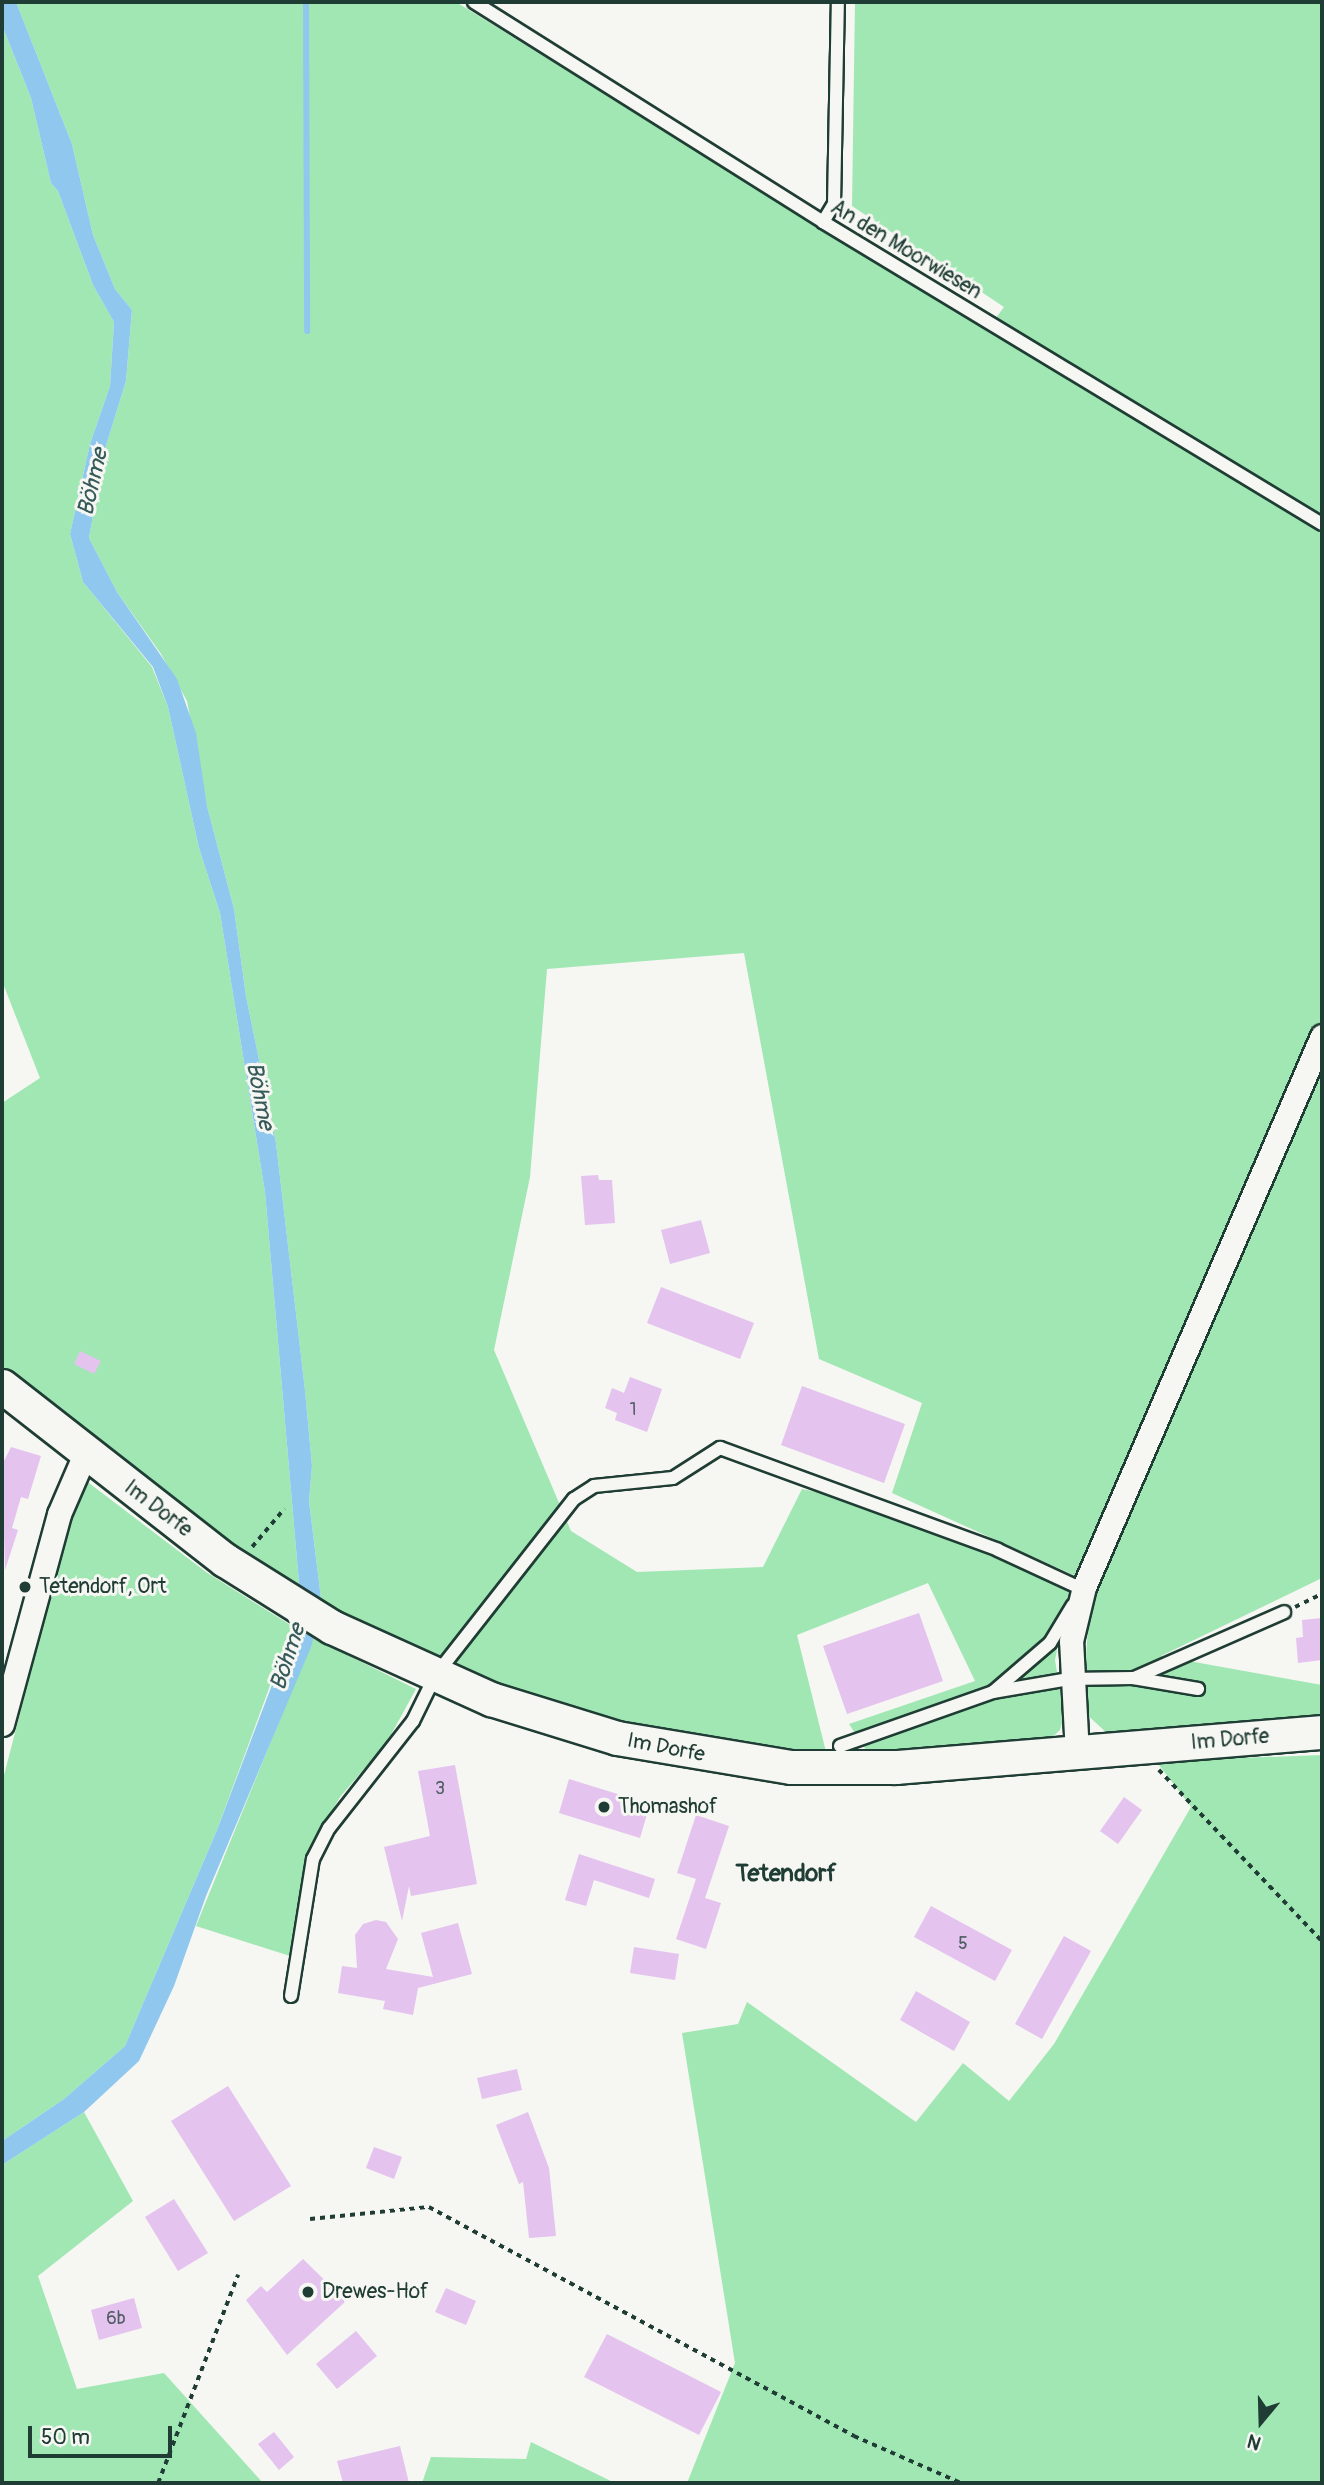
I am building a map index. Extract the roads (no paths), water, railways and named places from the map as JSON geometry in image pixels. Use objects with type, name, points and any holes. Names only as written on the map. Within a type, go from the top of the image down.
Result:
[{"type":"street","points":[[1077,1754],[1069,1679],[1071,1641],[1084,1587],[1322,1036]]},
{"type":"street","name":"Im Dorfe","points":[[2,1386],[85,1454],[238,1569],[332,1627],[435,1676],[553,1721],[617,1738],[791,1767],[896,1767],[1322,1732]]},
{"type":"street","points":[[2,1724],[59,1514],[85,1454]]},
{"type":"lane","name":"An den Moorwiesen","points":[[474,2],[823,222],[1322,524]]},
{"type":"lane","points":[[823,222],[834,204],[838,2]]},
{"type":"lane","points":[[292,1996],[313,1859],[347,1802],[412,1721],[435,1676],[575,1499],[594,1486],[615,1480],[673,1478],[720,1448],[998,1550],[1084,1587],[1050,1643],[993,1692]]},
{"type":"lane","points":[[1133,1678],[1284,1612]]},
{"type":"lane","points":[[839,1746],[993,1692],[1069,1679],[1133,1678],[1198,1689]]},
{"type":"water","name":"Böhme","points":[[2,2],[16,2],[72,144],[93,235],[115,289],[132,310],[126,381],[105,449],[89,538],[117,592],[177,679],[196,733],[207,806],[234,909],[246,996],[276,1143],[305,1390],[312,1466],[309,1501],[322,1607],[311,1647],[206,1896],[174,1986],[139,2061],[84,2112],[2,2165],[2,2141],[64,2099],[125,2046],[217,1830],[289,1640],[300,1594],[265,1192],[220,913],[199,848],[168,707],[153,667],[83,582],[70,534],[90,444],[110,386],[114,322],[93,285],[58,191],[51,183],[31,98],[2,25]]},
{"type":"waterway","points":[[306,2],[307,331]]},
{"type":"place","name":"Tetendorf, Ort","points":[[25,1587]]},
{"type":"place","name":"Thomashof","points":[[604,1807]]},
{"type":"place","name":"Drewes-Hof","points":[[308,2292]]},
{"type":"district","name":"Tetendorf","points":[[786,1874]]}]
